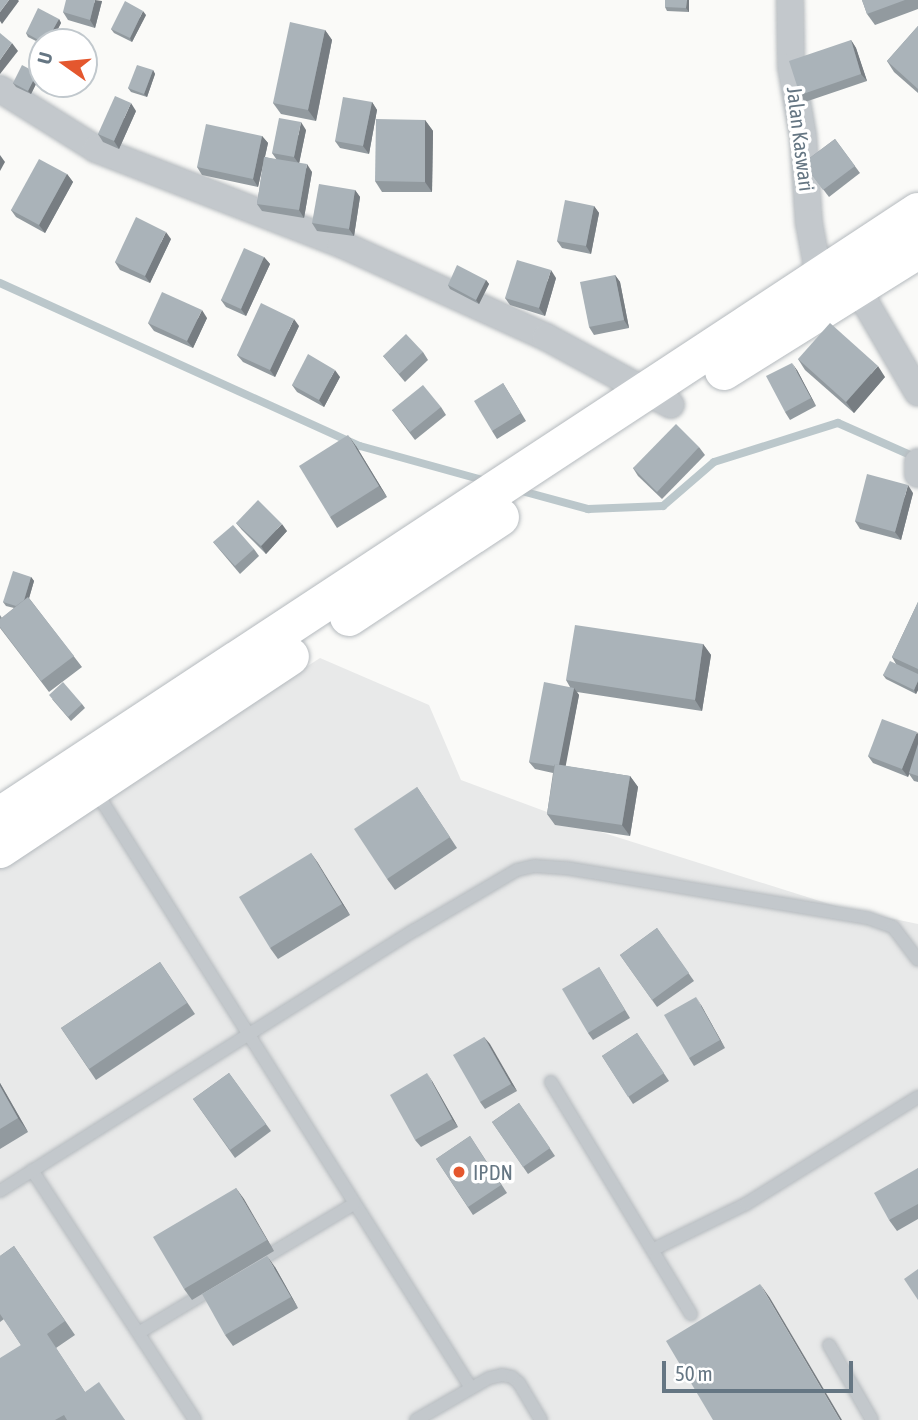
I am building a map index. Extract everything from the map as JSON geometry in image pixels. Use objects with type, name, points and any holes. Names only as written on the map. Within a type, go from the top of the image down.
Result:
[{"type":"main road","points":[[0,816],[551,470],[659,398],[819,277],[918,212]]},
{"type":"main road","points":[[659,398],[857,288],[918,250]]},
{"type":"main road","points":[[0,849],[94,789],[486,511]]},
{"type":"street","name":"Jalan Kaswari","points":[[790,0],[791,66],[803,136],[809,223],[819,277]]},
{"type":"street","points":[[0,89],[96,149],[341,244],[547,337],[659,398]]},
{"type":"street","points":[[857,288],[918,393]]},
{"type":"lane","points":[[94,789],[246,1035],[471,1388]]},
{"type":"lane","points":[[0,1191],[246,1035],[517,870],[535,866],[868,918],[892,927],[918,960]]},
{"type":"lane","points":[[551,1082],[691,1314]]},
{"type":"lane","points":[[654,1249],[746,1204],[918,1097]]},
{"type":"lane","points":[[32,1170],[195,1420]]},
{"type":"lane","points":[[140,1332],[354,1204]]},
{"type":"lane","points":[[829,1345],[872,1420]]},
{"type":"lane","points":[[416,1420],[489,1378],[512,1377],[541,1420]]},
{"type":"shaded area","name":"IPDN","points":[[320,658],[429,705],[461,780],[601,832],[842,908],[918,924],[918,1420],[0,1420],[0,866]]},
{"type":"building","points":[[0,0],[9,0],[0,12]]},
{"type":"building","points":[[66,0],[95,0],[90,20],[63,12]]},
{"type":"building","points":[[665,0],[687,0],[686,8],[665,7]]},
{"type":"building","points":[[862,0],[905,0],[867,14]]},
{"type":"building","points":[[125,1],[143,11],[130,38],[111,29]]},
{"type":"building","points":[[38,8],[59,19],[54,28],[28,28]]},
{"type":"building","points":[[290,22],[325,30],[308,110],[273,103]]},
{"type":"building","points":[[918,26],[918,89],[887,61]]},
{"type":"building","points":[[0,33],[12,43],[0,60]]},
{"type":"building","points":[[851,40],[861,74],[800,95],[789,61]]},
{"type":"building","points":[[22,65],[28,68],[28,91],[13,83]]},
{"type":"building","points":[[137,65],[153,70],[144,94],[128,88]]},
{"type":"building","points":[[115,96],[131,103],[114,141],[98,134]]},
{"type":"building","points":[[343,97],[372,102],[363,146],[335,141]]},
{"type":"building","points":[[279,118],[301,122],[294,157],[272,153]]},
{"type":"building","points":[[376,119],[425,120],[425,182],[375,181]]},
{"type":"building","points":[[206,124],[262,136],[253,179],[197,167]]},
{"type":"building","points":[[835,139],[855,166],[823,190],[803,163]]},
{"type":"building","points":[[264,157],[307,164],[299,210],[257,204]]},
{"type":"building","points":[[39,159],[67,174],[39,225],[11,210]]},
{"type":"building","points":[[319,184],[355,190],[349,229],[312,223]]},
{"type":"building","points":[[565,200],[594,206],[586,246],[557,241]]},
{"type":"building","points":[[136,217],[166,232],[145,276],[115,262]]},
{"type":"building","points":[[244,248],[264,257],[241,309],[221,300]]},
{"type":"building","points":[[517,260],[551,270],[539,308],[505,298]]},
{"type":"building","points":[[457,265],[486,280],[476,300],[448,285]]},
{"type":"building","points":[[615,275],[624,320],[589,327],[580,282]]},
{"type":"building","points":[[162,292],[202,310],[187,341],[148,323]]},
{"type":"building","points":[[261,303],[294,319],[270,370],[237,355]]},
{"type":"building","points":[[830,323],[878,366],[846,402],[798,359]]},
{"type":"building","points":[[406,334],[423,352],[399,374],[383,356]]},
{"type":"building","points":[[308,354],[335,370],[319,400],[292,385]]},
{"type":"building","points":[[792,363],[811,398],[785,412],[766,376]]},
{"type":"building","points":[[503,383],[521,413],[492,431],[474,401]]},
{"type":"building","points":[[423,385],[441,407],[410,432],[392,410]]},
{"type":"building","points":[[676,424],[699,447],[657,492],[633,468]]},
{"type":"building","points":[[348,435],[379,486],[330,517],[299,466]]},
{"type":"building","points":[[867,474],[908,485],[895,532],[855,521]]},
{"type":"building","points":[[258,500],[282,524],[261,546],[236,523]]},
{"type":"building","points":[[233,525],[254,549],[235,566],[213,542]]},
{"type":"building","points":[[13,571],[31,577],[24,600],[16,606],[3,602]]},
{"type":"building","points":[[28,597],[74,656],[41,681],[0,627],[0,619]]},
{"type":"building","points":[[918,602],[918,669],[892,657]]},
{"type":"building","points":[[575,625],[703,644],[695,700],[566,680]]},
{"type":"building","points":[[890,661],[918,674],[914,690],[883,675]]},
{"type":"building","points":[[63,682],[82,704],[68,717],[49,695]]},
{"type":"building","points":[[544,682],[574,688],[559,765],[554,766],[529,762]]},
{"type":"building","points":[[882,719],[917,732],[902,769],[868,756]]},
{"type":"building","points":[[918,744],[918,776],[909,773]]},
{"type":"building","points":[[555,764],[630,776],[622,825],[547,814]]},
{"type":"building","points":[[417,787],[450,837],[387,879],[354,829]]},
{"type":"building","points":[[311,853],[342,904],[270,948],[239,897]]},
{"type":"building","points":[[657,928],[689,973],[652,1000],[620,955]]},
{"type":"building","points":[[160,962],[187,1003],[89,1069],[61,1028]]},
{"type":"building","points":[[599,967],[625,1010],[588,1033],[562,989]]},
{"type":"building","points":[[696,997],[720,1040],[689,1058],[664,1015]]},
{"type":"building","points":[[637,1033],[664,1073],[628,1097],[602,1056]]},
{"type":"building","points":[[484,1037],[511,1084],[480,1102],[453,1055]]},
{"type":"building","points":[[229,1073],[266,1124],[230,1150],[193,1099]]},
{"type":"building","points":[[427,1073],[452,1119],[415,1140],[390,1095]]},
{"type":"building","points":[[0,1086],[18,1118],[0,1129]]},
{"type":"building","points":[[519,1103],[550,1148],[523,1167],[492,1122]]},
{"type":"building","points":[[470,1136],[501,1185],[468,1207],[436,1159]]},
{"type":"building","points":[[918,1168],[918,1204],[889,1220],[874,1193]]},
{"type":"building","points":[[236,1188],[267,1240],[184,1289],[153,1237]]},
{"type":"building","points":[[14,1246],[65,1321],[47,1334],[85,1392],[99,1382],[125,1420],[67,1420],[64,1415],[55,1420],[0,1420],[0,1358],[21,1345],[0,1314],[0,1256]]},
{"type":"building","points":[[267,1256],[291,1297],[225,1335],[202,1294]]},
{"type":"building","points":[[918,1269],[918,1300],[904,1279]]},
{"type":"building","points":[[760,1284],[840,1420],[713,1420],[666,1341]]},
{"type":"waterway","points":[[0,283],[360,446],[486,481]]},
{"type":"waterway","points":[[518,490],[588,509],[663,506],[714,462],[838,423],[917,458]]},
{"type":"place","name":"IPDN","points":[[459,1172]]}]
